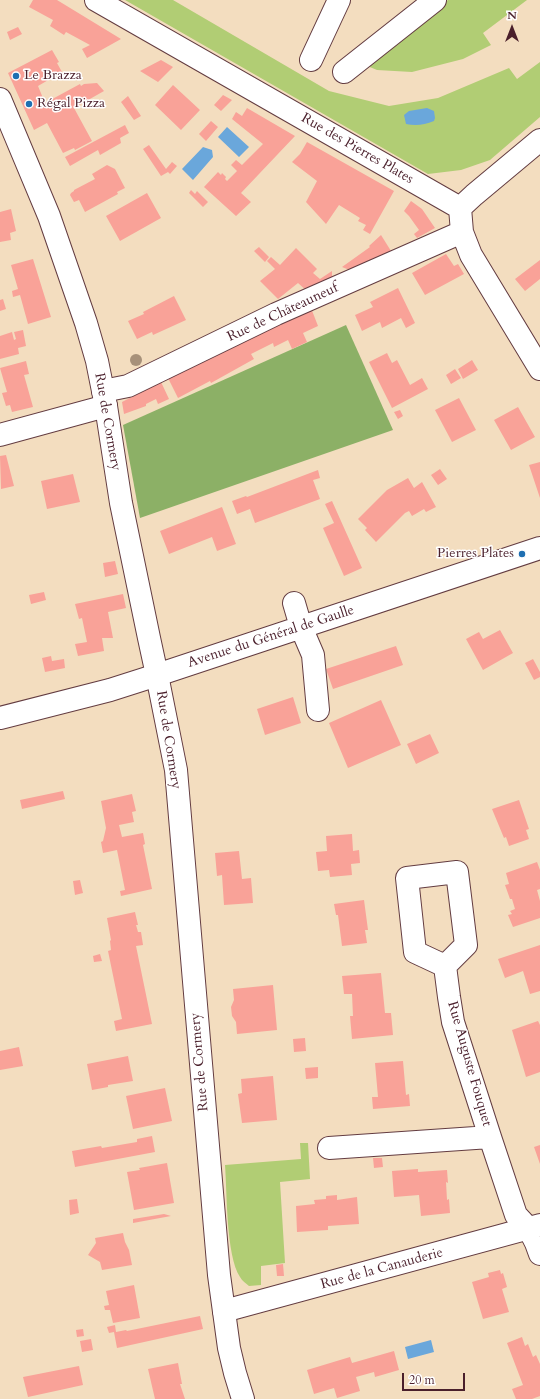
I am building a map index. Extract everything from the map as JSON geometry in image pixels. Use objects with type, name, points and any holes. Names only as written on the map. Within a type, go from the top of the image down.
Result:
[{"type":"street","name":"Rue des Pierres Plates","points":[[96,0],[460,208]]},
{"type":"street","points":[[311,60],[339,0]]},
{"type":"street","points":[[344,72],[435,0]]},
{"type":"street","name":"Rue de Cormery","points":[[0,99],[49,216],[86,323],[104,398],[121,503],[158,675],[176,770],[217,1254],[229,1348],[243,1399]]},
{"type":"street","points":[[540,140],[460,208],[462,232],[472,255],[540,369]]},
{"type":"street","name":"Rue de Châteauneuf","points":[[0,435],[104,398],[276,314],[462,232]]},
{"type":"street","name":"Avenue du Général de Gaulle","points":[[0,718],[110,690],[158,675],[540,548]]},
{"type":"street","points":[[294,603],[313,655],[318,710]]},
{"type":"street","name":"Rue Auguste Fouquet","points":[[445,966],[453,1022],[490,1137],[516,1215],[534,1227],[536,1243],[540,1254]]},
{"type":"street","name":"Rue Auguste Fouquet","points":[[329,1148],[490,1137]]},
{"type":"street","name":"Rue de la Canauderie","points":[[224,1311],[534,1227]]},
{"type":"green space","points":[[125,0],[173,0],[329,91],[389,106],[438,98],[509,68],[517,79],[540,62],[540,117],[490,160],[461,170],[428,174]]},
{"type":"green space","points":[[448,0],[527,0],[483,33],[491,45],[463,59],[412,72],[377,70],[365,65]]},
{"type":"green space","points":[[346,325],[393,430],[140,518],[123,425]]},
{"type":"green space","points":[[300,1143],[308,1143],[310,1179],[280,1182],[285,1263],[261,1266],[261,1285],[249,1286],[240,1277],[235,1267],[232,1254],[228,1223],[225,1165],[301,1159]]},
{"type":"water","points":[[427,108],[434,111],[434,121],[420,125],[406,124],[404,115],[409,111]]},
{"type":"water","points":[[227,127],[249,147],[239,157],[218,137]]},
{"type":"water","points":[[203,147],[212,150],[213,157],[193,180],[182,169]]},
{"type":"water","points":[[431,1340],[434,1352],[408,1359],[405,1347]]},
{"type":"building","points":[[33,0],[57,0],[121,39],[87,58],[82,49],[90,45],[66,32],[64,35],[50,26],[53,20],[29,7]]},
{"type":"building","points":[[18,27],[22,34],[10,40],[7,32]]},
{"type":"building","points":[[52,50],[59,62],[57,63],[62,72],[38,86],[45,103],[80,84],[81,86],[84,84],[97,83],[104,91],[74,108],[92,141],[75,150],[74,148],[63,153],[47,123],[34,130],[8,73]]},
{"type":"building","points":[[161,60],[173,67],[158,82],[140,71]]},
{"type":"building","points":[[173,85],[200,110],[181,130],[155,105]]},
{"type":"building","points":[[223,95],[232,100],[221,111],[214,105]]},
{"type":"building","points":[[128,96],[141,116],[134,120],[121,102]]},
{"type":"building","points":[[247,108],[295,136],[241,193],[251,202],[236,216],[204,187],[218,172],[221,175],[222,173],[226,177],[225,179],[227,181],[237,171],[231,165],[236,160],[242,165],[263,144],[232,119],[236,112],[242,116]]},
{"type":"building","points":[[211,121],[218,127],[206,141],[199,134]]},
{"type":"building","points":[[125,125],[129,133],[120,138],[121,143],[100,155],[98,150],[70,166],[65,157]]},
{"type":"building","points":[[307,142],[394,191],[370,234],[363,230],[366,225],[358,221],[360,218],[339,205],[326,224],[306,202],[317,181],[292,162],[300,154]]},
{"type":"building","points":[[149,145],[166,169],[172,162],[177,166],[170,174],[168,172],[161,176],[143,149]]},
{"type":"building","points":[[107,165],[115,169],[125,188],[117,192],[118,194],[85,212],[79,200],[74,202],[70,195],[74,190],[95,179],[92,174]]},
{"type":"building","points":[[191,190],[195,194],[197,191],[208,202],[203,207],[189,193]]},
{"type":"building","points":[[147,193],[161,218],[120,241],[106,216]]},
{"type":"building","points":[[411,201],[422,209],[435,228],[417,238],[414,234],[419,230],[404,211]]},
{"type":"building","points":[[11,209],[16,231],[10,233],[11,240],[0,242],[0,212]]},
{"type":"building","points":[[381,235],[391,251],[352,271],[342,267],[370,247],[369,246]]},
{"type":"building","points":[[259,247],[269,257],[265,262],[254,251]]},
{"type":"building","points":[[296,248],[317,269],[313,273],[320,279],[332,271],[332,282],[309,293],[298,283],[278,299],[260,281],[275,269],[267,261],[271,257],[280,265]]},
{"type":"building","points":[[446,254],[454,266],[458,264],[464,274],[425,295],[412,273]]},
{"type":"building","points":[[33,259],[51,317],[28,324],[20,295],[13,297],[12,291],[18,289],[11,265]]},
{"type":"building","points":[[540,260],[540,279],[525,291],[515,279]]},
{"type":"building","points":[[398,288],[415,323],[406,328],[401,318],[382,328],[380,322],[362,331],[355,315],[373,307],[370,302]]},
{"type":"building","points":[[174,296],[186,320],[153,335],[152,332],[137,339],[128,321],[144,314],[143,312]]},
{"type":"building","points":[[3,299],[6,309],[0,311],[0,300]]},
{"type":"building","points":[[311,308],[318,326],[303,333],[307,342],[292,349],[288,340],[274,347],[273,343],[251,354],[254,359],[211,383],[210,381],[178,398],[168,378]]},
{"type":"building","points":[[23,330],[26,346],[18,348],[19,354],[0,359],[0,336],[12,332],[14,340],[16,339],[14,332]]},
{"type":"building","points":[[387,353],[392,363],[397,360],[410,385],[422,378],[428,389],[392,408],[369,362]]},
{"type":"building","points":[[472,360],[478,370],[463,379],[458,369]]},
{"type":"building","points":[[26,361],[29,374],[24,375],[33,407],[12,412],[10,405],[6,406],[2,393],[7,392],[0,368]]},
{"type":"building","points":[[455,369],[461,378],[451,384],[446,375]]},
{"type":"building","points":[[161,382],[169,399],[158,404],[156,399],[146,404],[146,406],[124,414],[122,402]]},
{"type":"building","points":[[459,398],[476,430],[452,442],[435,410]]},
{"type":"building","points":[[518,407],[535,437],[511,450],[494,420]]},
{"type":"building","points":[[400,410],[403,416],[398,419],[394,412]]},
{"type":"building","points":[[6,455],[14,486],[1,489],[0,456]]},
{"type":"building","points":[[540,462],[540,498],[529,465]]},
{"type":"building","points":[[440,469],[447,479],[438,485],[431,475]]},
{"type":"building","points":[[318,470],[320,478],[313,480],[320,499],[255,523],[250,509],[237,514],[232,501],[246,496],[247,497]]},
{"type":"building","points":[[73,474],[80,502],[47,509],[41,481]]},
{"type":"building","points":[[408,478],[414,488],[422,482],[436,507],[426,512],[424,509],[412,516],[409,511],[405,513],[376,542],[365,530],[367,528],[358,519],[387,490]]},
{"type":"building","points":[[332,501],[362,568],[344,576],[323,528],[334,523],[325,504]]},
{"type":"building","points":[[222,507],[236,544],[217,551],[212,537],[169,554],[160,531]]},
{"type":"building","points":[[115,561],[118,574],[105,577],[103,563]]},
{"type":"building","points":[[44,592],[46,600],[31,604],[29,595]]},
{"type":"building","points":[[123,594],[126,608],[108,612],[113,638],[102,638],[104,651],[78,656],[75,644],[87,642],[82,618],[79,619],[75,604]]},
{"type":"building","points":[[500,630],[513,653],[483,670],[466,639],[479,632],[483,639]]},
{"type":"building","points":[[396,646],[403,665],[333,689],[326,669]]},
{"type":"building","points":[[51,656],[52,661],[64,659],[65,668],[45,672],[42,658]]},
{"type":"building","points":[[533,659],[540,672],[540,677],[534,680],[525,663]]},
{"type":"building","points":[[293,697],[301,723],[265,735],[257,709]]},
{"type":"building","points":[[381,700],[401,745],[348,768],[329,723]]},
{"type":"building","points":[[430,734],[439,753],[416,764],[407,744]]},
{"type":"building","points":[[63,791],[65,799],[22,809],[20,800]]},
{"type":"building","points":[[132,794],[136,811],[132,812],[134,822],[119,825],[122,837],[143,833],[145,844],[143,845],[152,889],[121,896],[120,891],[125,890],[117,850],[103,853],[101,842],[103,841],[106,828],[101,801]]},
{"type":"building","points":[[519,800],[529,829],[526,830],[529,839],[509,846],[506,837],[504,838],[492,809]]},
{"type":"building","points":[[352,834],[353,851],[359,850],[360,863],[351,864],[352,875],[330,877],[329,870],[318,871],[316,852],[327,851],[326,836]]},
{"type":"building","points":[[239,851],[242,879],[251,878],[253,903],[224,905],[222,875],[217,876],[215,853]]},
{"type":"building","points":[[537,862],[540,870],[540,889],[537,890],[540,901],[540,918],[513,927],[508,915],[512,914],[510,911],[515,909],[505,885],[509,884],[506,873]]},
{"type":"building","points":[[80,880],[83,893],[75,895],[73,881]]},
{"type":"building","points":[[364,900],[368,930],[365,930],[367,943],[342,946],[338,915],[336,915],[334,904]]},
{"type":"building","points":[[135,912],[138,925],[136,925],[138,932],[141,932],[143,945],[136,946],[152,1024],[116,1031],[114,1021],[122,1019],[108,951],[111,950],[111,940],[107,918]]},
{"type":"building","points":[[540,945],[540,991],[530,994],[523,971],[505,978],[498,959]]},
{"type":"building","points":[[100,954],[102,961],[94,962],[93,956]]},
{"type":"building","points":[[381,973],[385,1013],[391,1013],[393,1035],[352,1039],[350,1016],[353,1016],[352,994],[344,994],[342,976]]},
{"type":"building","points":[[273,985],[277,1030],[237,1034],[236,1022],[232,1016],[231,1007],[234,1000],[233,989]]},
{"type":"building","points":[[538,1021],[540,1025],[540,1072],[526,1077],[512,1030]]},
{"type":"building","points":[[305,1038],[306,1051],[294,1052],[293,1039]]},
{"type":"building","points":[[19,1047],[23,1066],[0,1070],[0,1051]]},
{"type":"building","points":[[128,1056],[133,1081],[108,1085],[108,1087],[92,1090],[87,1064]]},
{"type":"building","points":[[403,1061],[406,1095],[409,1094],[410,1106],[373,1109],[372,1097],[378,1097],[375,1063]]},
{"type":"building","points":[[318,1067],[318,1078],[306,1079],[305,1068]]},
{"type":"building","points":[[273,1076],[277,1120],[242,1123],[238,1094],[242,1093],[241,1079]]},
{"type":"building","points":[[165,1088],[172,1121],[133,1129],[126,1096]]},
{"type":"building","points":[[152,1136],[155,1152],[75,1167],[72,1151],[137,1142],[137,1139]]},
{"type":"building","points":[[540,1145],[540,1164],[534,1147]]},
{"type":"building","points":[[373,1158],[382,1158],[383,1167],[374,1168]]},
{"type":"building","points":[[167,1163],[174,1203],[134,1210],[127,1172],[140,1170],[139,1168]]},
{"type":"building","points":[[418,1169],[418,1172],[447,1170],[447,1200],[449,1199],[450,1213],[421,1216],[419,1195],[394,1197],[392,1171]]},
{"type":"building","points":[[337,1195],[337,1200],[357,1197],[359,1224],[328,1226],[328,1230],[297,1232],[296,1206],[315,1204],[314,1200],[326,1199],[326,1196]]},
{"type":"building","points":[[77,1199],[79,1213],[70,1215],[69,1200]]},
{"type":"building","points":[[164,1214],[171,1216],[133,1223],[133,1219]]},
{"type":"building","points":[[123,1233],[132,1265],[102,1270],[100,1262],[88,1255],[96,1243],[95,1238]]},
{"type":"building","points":[[283,1264],[284,1276],[277,1276],[276,1265]]},
{"type":"building","points":[[500,1270],[501,1274],[503,1273],[507,1287],[502,1289],[509,1312],[483,1319],[472,1282],[489,1277],[488,1273]]},
{"type":"building","points":[[134,1285],[140,1318],[113,1323],[110,1310],[105,1310],[104,1306],[109,1305],[106,1291]]},
{"type":"building","points":[[200,1316],[203,1329],[117,1348],[114,1332],[109,1333],[107,1327],[115,1325],[116,1332],[127,1331]]},
{"type":"building","points":[[83,1329],[84,1336],[77,1337],[76,1330]]},
{"type":"building","points":[[522,1337],[525,1346],[528,1344],[533,1357],[536,1355],[540,1364],[540,1396],[532,1399],[516,1399],[512,1389],[523,1385],[507,1343]]},
{"type":"building","points":[[91,1339],[93,1350],[82,1352],[80,1341]]},
{"type":"building","points":[[394,1351],[399,1370],[375,1377],[374,1372],[356,1377],[360,1391],[337,1398],[334,1388],[314,1394],[307,1370],[350,1357],[352,1363]]},
{"type":"building","points":[[178,1363],[182,1384],[180,1384],[185,1399],[155,1399],[148,1369]]},
{"type":"building","points":[[79,1366],[83,1385],[28,1397],[23,1377]]},
{"type":"place","name":"Le Brazza","points":[[16,76]]},
{"type":"place","name":"Régal Pizza","points":[[29,104]]},
{"type":"place","name":"Pierres Plates","points":[[522,554]]}]
